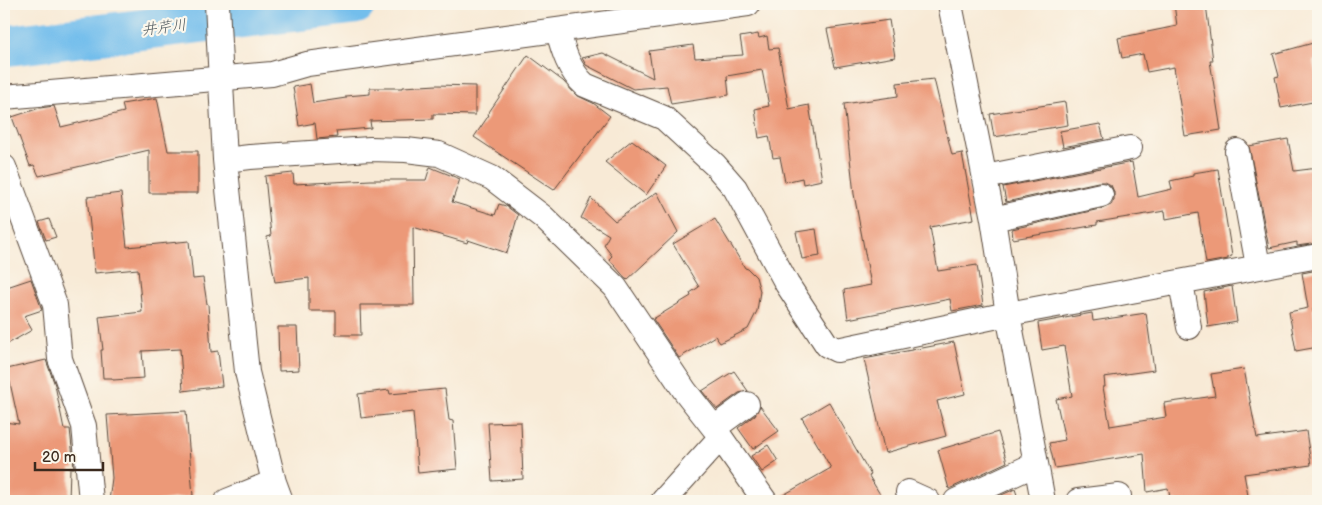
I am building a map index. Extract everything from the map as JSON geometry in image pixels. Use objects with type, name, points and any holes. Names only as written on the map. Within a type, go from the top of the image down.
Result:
[{"type":"street","points":[[217,4],[224,160],[247,372],[277,492],[227,501]]},
{"type":"street","points":[[4,98],[221,72],[272,74],[307,64],[748,4]]},
{"type":"street","points":[[950,4],[993,219],[1008,314],[1043,501]]},
{"type":"street","points":[[558,31],[564,53],[578,79],[585,85],[664,118],[715,165],[736,188],[787,284],[827,345],[837,350],[1008,314],[1318,256]]},
{"type":"street","points":[[985,177],[1130,148]]},
{"type":"street","points":[[224,160],[361,150],[406,150],[439,154],[492,178],[543,217],[615,287],[685,391],[765,501]]},
{"type":"street","points":[[1237,152],[1258,266]]},
{"type":"street","points":[[4,167],[55,305],[60,359],[84,426],[91,501]]},
{"type":"street","points":[[993,219],[1101,195]]},
{"type":"street","points":[[1180,283],[1189,327]]},
{"type":"street","points":[[663,501],[717,433],[747,404]]},
{"type":"street","points":[[956,501],[1025,469],[1036,466]]},
{"type":"street","points":[[1078,501],[1119,496]]},
{"type":"building","points":[[1174,4],[1206,4],[1213,61],[1210,61],[1221,130],[1185,136],[1174,67],[1147,72],[1143,54],[1122,58],[1118,38],[1177,26]]},
{"type":"building","points":[[889,20],[895,57],[835,67],[827,29]]},
{"type":"building","points":[[758,34],[759,38],[767,36],[769,49],[778,48],[789,109],[809,105],[822,180],[803,184],[802,178],[785,182],[780,157],[773,158],[769,136],[759,138],[755,109],[769,106],[762,70],[727,76],[729,95],[671,104],[667,86],[633,89],[586,65],[582,58],[603,53],[653,78],[649,51],[693,45],[695,58],[743,55],[740,37]]},
{"type":"building","points":[[1313,43],[1317,60],[1313,61],[1318,87],[1318,101],[1281,108],[1275,77],[1279,76],[1273,54]]},
{"type":"building","points":[[528,55],[563,81],[576,95],[593,103],[610,116],[554,190],[474,137]]},
{"type":"building","points":[[934,79],[952,155],[962,153],[974,219],[930,227],[938,271],[977,265],[983,305],[952,311],[950,299],[848,319],[844,290],[871,285],[854,194],[844,104],[898,96],[897,83]]},
{"type":"building","points":[[310,84],[313,103],[346,98],[346,96],[370,94],[370,88],[437,85],[475,86],[475,115],[433,114],[433,119],[370,121],[371,128],[336,131],[337,137],[317,139],[315,123],[299,126],[293,87]]},
{"type":"building","points":[[157,98],[168,151],[198,151],[198,193],[149,193],[149,150],[39,176],[34,165],[30,166],[12,117],[40,108],[54,106],[61,127],[124,112],[122,104]]},
{"type":"building","points":[[1065,102],[1068,125],[994,137],[990,114]]},
{"type":"building","points":[[1100,124],[1104,139],[1063,147],[1060,131]]},
{"type":"building","points":[[1288,139],[1294,171],[1318,168],[1318,243],[1297,246],[1297,242],[1269,248],[1249,146]]},
{"type":"building","points":[[632,140],[666,166],[646,195],[605,162]]},
{"type":"building","points":[[1132,162],[1138,197],[1172,189],[1170,181],[1193,176],[1193,173],[1218,169],[1232,256],[1228,257],[1228,259],[1206,263],[1198,213],[1166,219],[1165,211],[1097,222],[1097,225],[1013,239],[1012,229],[1111,205],[1114,200],[1114,192],[1111,185],[1105,182],[1098,182],[1006,202],[1003,187]]},
{"type":"building","points":[[430,167],[460,179],[452,202],[495,215],[499,204],[506,206],[518,215],[507,253],[468,240],[467,243],[413,227],[414,305],[360,305],[361,335],[336,335],[336,311],[309,311],[309,278],[275,282],[267,237],[271,236],[265,176],[293,173],[294,184],[371,180],[426,180]]},
{"type":"building","points":[[657,192],[678,232],[627,280],[609,259],[612,256],[604,245],[609,235],[581,218],[591,198],[615,221]]},
{"type":"building","points":[[121,193],[127,247],[189,241],[193,279],[203,278],[208,304],[211,352],[218,351],[222,386],[183,391],[180,349],[142,351],[144,378],[113,380],[112,378],[103,378],[101,350],[103,350],[99,317],[142,312],[138,269],[95,273],[87,197]]},
{"type":"building","points":[[49,219],[56,237],[46,240],[39,222]]},
{"type":"building","points":[[715,219],[745,268],[756,277],[760,291],[757,311],[748,329],[720,343],[715,336],[679,358],[653,319],[691,296],[690,293],[699,287],[673,244]]},
{"type":"building","points":[[816,229],[820,256],[802,259],[796,232]]},
{"type":"building","points":[[1318,270],[1318,309],[1313,309],[1318,347],[1296,351],[1289,312],[1308,308],[1302,273]]},
{"type":"building","points":[[31,279],[42,310],[24,316],[32,330],[4,346],[4,282],[7,287]]},
{"type":"building","points":[[1232,286],[1237,322],[1208,327],[1204,292]]},
{"type":"building","points":[[1092,313],[1093,321],[1146,313],[1154,370],[1104,377],[1105,387],[1103,387],[1110,426],[1166,417],[1164,403],[1215,396],[1211,374],[1244,369],[1257,438],[1306,431],[1311,465],[1244,474],[1249,501],[1171,501],[1168,488],[1147,492],[1144,454],[1055,468],[1049,443],[1065,440],[1056,399],[1072,396],[1064,346],[1042,350],[1038,323]]},
{"type":"building","points":[[278,327],[297,327],[299,370],[279,371]]},
{"type":"building","points":[[954,342],[965,394],[937,401],[946,436],[885,453],[864,359]]},
{"type":"building","points":[[46,360],[55,385],[64,429],[70,429],[74,468],[70,468],[69,501],[4,501],[4,422],[19,424],[7,369]]},
{"type":"building","points":[[734,371],[748,391],[739,393],[717,409],[702,391]]},
{"type":"building","points":[[445,389],[449,420],[453,421],[457,469],[418,473],[413,412],[361,418],[358,394],[389,390],[390,394]]},
{"type":"building","points":[[829,402],[884,501],[779,501],[778,498],[831,468],[802,418]]},
{"type":"building","points":[[760,406],[779,431],[753,449],[738,428],[755,415]]},
{"type":"building","points":[[186,411],[193,496],[156,501],[109,501],[112,478],[107,415]]},
{"type":"building","points":[[521,422],[523,479],[492,481],[488,423]]},
{"type":"building","points":[[998,432],[1007,462],[949,489],[938,450]]},
{"type":"building","points":[[768,445],[778,461],[762,472],[751,456]]},
{"type":"building","points":[[1015,489],[1019,501],[996,501],[995,498]]},
{"type":"waterway","name":"井芹川","points":[[4,46],[355,4]]}]
